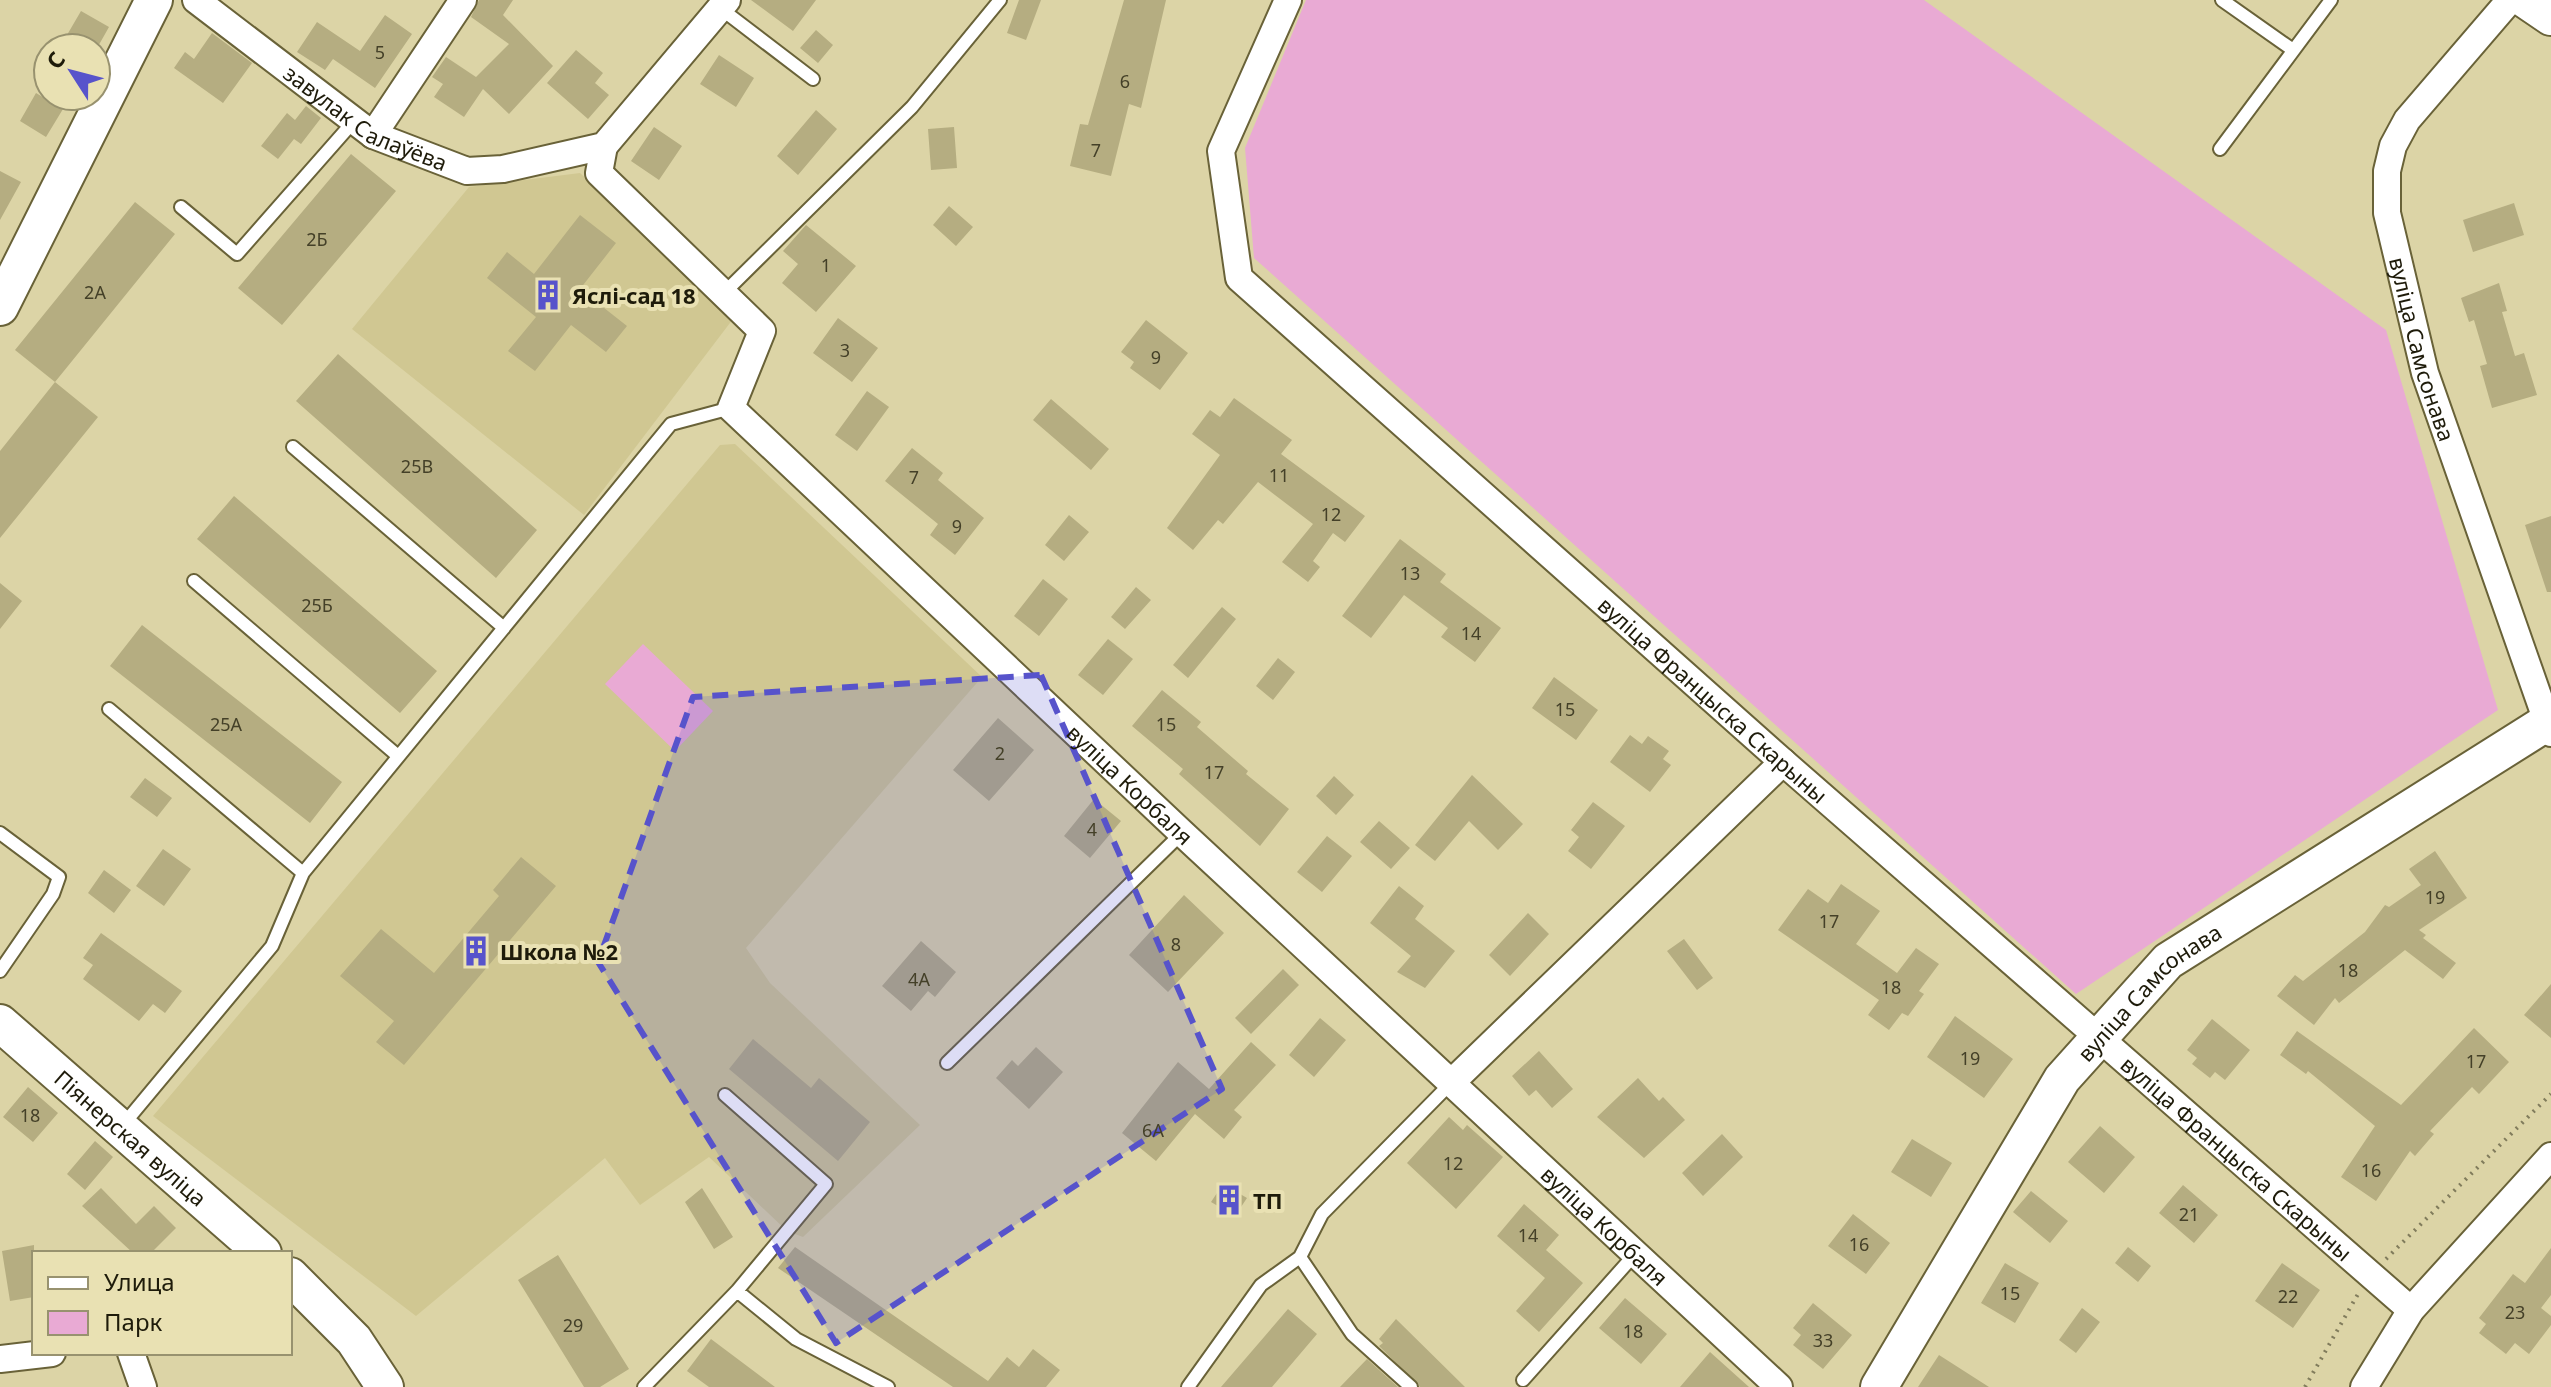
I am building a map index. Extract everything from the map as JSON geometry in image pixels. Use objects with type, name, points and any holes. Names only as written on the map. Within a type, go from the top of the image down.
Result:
[{"type":"street","points":[[0,307],[154,0]]},
{"type":"street","name":"завулак Салаўёва","points":[[196,0],[363,128],[467,171],[503,169],[604,146]]},
{"type":"street","points":[[363,128],[463,0]]},
{"type":"street","name":"вуліца Францыска Скарыны","points":[[1288,0],[1221,151],[1239,278],[1783,762],[2411,1310]]},
{"type":"street","name":"вуліца Самсонава","points":[[1879,1387],[2062,1079],[2096,1037],[2168,961],[2549,725],[2425,373],[2387,213],[2387,171],[2393,146],[2407,120],[2510,0]]},
{"type":"street","points":[[2526,0],[2551,17]]},
{"type":"street","points":[[724,4],[604,146],[599,173],[762,331],[731,408]]},
{"type":"street","name":"вуліца Корбаля","points":[[731,408],[1182,833],[1779,1387]]},
{"type":"street","points":[[1452,1082],[1783,762]]},
{"type":"street","name":"Піянерская вуліца","points":[[0,1023],[261,1251]]},
{"type":"street","points":[[2364,1387],[2411,1310],[2551,1156]]},
{"type":"street","points":[[297,1290],[354,1340],[385,1387]]},
{"type":"street","points":[[0,1359],[35,1355]]},
{"type":"street","points":[[132,1355],[143,1387]]},
{"type":"lane","points":[[723,294],[912,107],[1000,0]]},
{"type":"lane","points":[[2222,0],[2293,50]]},
{"type":"lane","points":[[2220,149],[2331,0]]},
{"type":"lane","points":[[724,4],[813,79]]},
{"type":"lane","points":[[181,207],[237,254],[363,128]]},
{"type":"lane","points":[[121,1127],[272,946],[303,873],[671,424],[731,408]]},
{"type":"lane","points":[[293,447],[504,628]]},
{"type":"lane","points":[[194,581],[398,756]]},
{"type":"lane","points":[[109,709],[303,873]]},
{"type":"lane","points":[[0,833],[59,877],[53,894],[0,971]]},
{"type":"lane","points":[[947,1063],[1182,833]]},
{"type":"lane","points":[[1188,1387],[1261,1285],[1300,1257],[1322,1214],[1452,1082]]},
{"type":"lane","points":[[644,1387],[737,1291],[826,1184],[725,1095]]},
{"type":"lane","points":[[1523,1380],[1636,1253]]},
{"type":"lane","points":[[1300,1257],[1352,1334],[1411,1387]]},
{"type":"lane","points":[[737,1291],[796,1339],[888,1387]]},
{"type":"path","points":[[2305,1387],[2369,1275],[2551,1094]]},
{"type":"highlighted area","points":[[1041,675],[1222,1089],[836,1343],[598,962],[693,697]]},
{"type":"shaded area","points":[[580,173],[736,315],[584,515],[352,329],[469,187]]},
{"type":"shaded area","points":[[735,444],[982,677],[746,948],[770,983],[920,1125],[803,1237],[787,1231],[709,1157],[640,1205],[605,1158],[416,1316],[153,1116],[720,445]]},
{"type":"green space","points":[[1306,0],[1924,0],[2386,330],[2498,710],[2076,994],[1254,258],[1245,148]]},
{"type":"green space","points":[[643,644],[713,711],[675,751],[605,684]]},
{"type":"building","points":[[479,0],[513,0],[503,15],[553,66],[509,114],[483,89],[464,117],[434,97],[443,84],[432,77],[446,57],[476,77],[509,44],[471,17]]},
{"type":"building","points":[[751,0],[816,0],[793,31]]},
{"type":"building","points":[[1019,0],[1041,0],[1026,40],[1007,33]]},
{"type":"building","points":[[1124,0],[1166,0],[1141,108],[1129,104],[1111,176],[1070,166],[1080,124],[1088,125]]},
{"type":"building","points":[[81,11],[109,27],[106,32],[69,32]]},
{"type":"building","points":[[385,15],[412,34],[375,88],[333,59],[325,70],[297,52],[317,22],[360,51]]},
{"type":"building","points":[[816,30],[833,45],[818,63],[800,48]]},
{"type":"building","points":[[212,33],[252,63],[223,103],[174,68],[185,52],[194,59]]},
{"type":"building","points":[[576,50],[603,73],[595,83],[609,95],[588,119],[547,83]]},
{"type":"building","points":[[719,55],[754,78],[736,107],[700,84]]},
{"type":"building","points":[[32,100],[32,112],[61,112],[46,137],[20,121]]},
{"type":"building","points":[[306,106],[321,118],[301,144],[294,139],[278,159],[261,146],[287,113],[295,120]]},
{"type":"building","points":[[816,110],[837,129],[798,175],[777,156]]},
{"type":"building","points":[[654,127],[682,146],[659,180],[631,161]]},
{"type":"building","points":[[954,127],[957,168],[931,170],[928,129]]},
{"type":"building","points":[[351,154],[396,191],[282,325],[238,288]]},
{"type":"building","points":[[0,171],[21,182],[0,220]]},
{"type":"building","points":[[135,202],[175,234],[55,382],[15,350]]},
{"type":"building","points":[[2514,203],[2524,235],[2473,252],[2463,220]]},
{"type":"building","points":[[949,206],[973,227],[956,246],[933,225]]},
{"type":"building","name":"Яслі-сад 18","points":[[580,215],[616,243],[580,289],[627,326],[606,352],[571,325],[535,371],[508,351],[536,317],[487,278],[507,252],[534,274]]},
{"type":"building","points":[[806,225],[856,266],[816,312],[782,283],[798,264],[783,251]]},
{"type":"building","points":[[2499,283],[2507,311],[2502,312],[2515,356],[2524,353],[2537,395],[2492,408],[2480,366],[2487,364],[2474,320],[2469,322],[2461,298]]},
{"type":"building","points":[[838,318],[878,348],[852,382],[813,353]]},
{"type":"building","points":[[1146,320],[1188,353],[1160,390],[1130,368],[1134,362],[1121,352]]},
{"type":"building","points":[[338,354],[537,530],[496,578],[296,401]]},
{"type":"building","points":[[55,382],[98,417],[0,538],[0,451]]},
{"type":"building","points":[[867,391],[889,407],[857,451],[835,435]]},
{"type":"building","points":[[1234,398],[1292,440],[1281,454],[1365,516],[1345,542],[1333,533],[1313,561],[1320,567],[1308,582],[1282,562],[1313,524],[1258,482],[1223,524],[1218,520],[1193,550],[1167,528],[1220,455],[1192,434],[1210,410],[1220,417]]},
{"type":"building","points":[[1051,399],[1109,449],[1091,470],[1033,420]]},
{"type":"building","points":[[912,448],[943,473],[938,480],[984,518],[955,555],[930,535],[938,524],[885,481]]},
{"type":"building","points":[[234,496],[437,671],[400,713],[197,539]]},
{"type":"building","points":[[1069,515],[1089,532],[1064,561],[1045,545]]},
{"type":"building","points":[[2551,516],[2551,592],[2547,592],[2525,525]]},
{"type":"building","points":[[1400,539],[1446,574],[1440,582],[1501,628],[1475,662],[1441,637],[1448,628],[1404,595],[1371,638],[1342,616]]},
{"type":"building","points":[[1043,579],[1068,599],[1039,636],[1014,616]]},
{"type":"building","points":[[0,583],[22,601],[0,629]]},
{"type":"building","points":[[1136,587],[1151,600],[1125,629],[1111,617]]},
{"type":"building","points":[[1222,607],[1236,619],[1188,678],[1173,665]]},
{"type":"building","points":[[142,625],[342,782],[310,823],[110,666]]},
{"type":"building","points":[[1108,639],[1133,659],[1103,695],[1078,675]]},
{"type":"building","points":[[1278,658],[1295,672],[1273,700],[1256,686]]},
{"type":"building","points":[[1554,677],[1598,710],[1576,740],[1532,708]]},
{"type":"building","points":[[1162,690],[1201,722],[1197,727],[1248,771],[1246,774],[1289,809],[1260,846],[1179,774],[1183,769],[1132,726]]},
{"type":"building","points":[[998,718],[1034,750],[989,801],[953,770]]},
{"type":"building","points":[[1630,735],[1642,744],[1648,736],[1669,751],[1663,759],[1671,765],[1650,792],[1610,762]]},
{"type":"building","points":[[1472,775],[1523,824],[1498,850],[1469,821],[1435,861],[1415,845]]},
{"type":"building","points":[[1334,776],[1354,795],[1336,815],[1316,796]]},
{"type":"building","points":[[145,778],[172,798],[157,817],[130,797]]},
{"type":"building","points":[[1094,799],[1121,821],[1090,858],[1064,836]]},
{"type":"building","points":[[1593,802],[1625,826],[1591,869],[1568,851],[1579,837],[1571,830]]},
{"type":"building","points":[[1379,821],[1410,848],[1391,869],[1360,842]]},
{"type":"building","points":[[1327,836],[1352,856],[1322,892],[1297,872]]},
{"type":"building","points":[[163,849],[191,869],[164,906],[136,886]]},
{"type":"building","points":[[2435,851],[2467,898],[2419,930],[2426,935],[2423,938],[2456,963],[2443,979],[2405,950],[2339,1003],[2335,998],[2314,1025],[2277,996],[2295,975],[2303,981],[2365,932],[2385,905],[2389,907],[2421,885],[2409,869]]},
{"type":"building","name":"Школа №2","points":[[521,857],[556,886],[404,1065],[376,1042],[394,1021],[340,976],[381,929],[434,973],[499,896],[493,890]]},
{"type":"building","points":[[104,870],[131,890],[114,913],[88,893]]},
{"type":"building","points":[[1841,884],[1880,911],[1856,944],[1897,973],[1916,948],[1939,964],[1919,991],[1924,994],[1908,1016],[1902,1013],[1889,1030],[1868,1015],[1879,1000],[1778,930],[1808,889],[1828,903]]},
{"type":"building","points":[[1399,886],[1424,906],[1415,919],[1455,951],[1425,988],[1397,972],[1411,956],[1370,923]]},
{"type":"building","points":[[1184,895],[1224,933],[1168,992],[1129,955]]},
{"type":"building","points":[[1528,913],[1549,934],[1510,976],[1489,955]]},
{"type":"building","points":[[101,933],[182,991],[165,1013],[153,1004],[139,1021],[83,979],[93,965],[83,958]]},
{"type":"building","points":[[1684,939],[1713,978],[1697,990],[1667,951]]},
{"type":"building","points":[[921,941],[956,972],[935,997],[928,991],[911,1011],[882,986]]},
{"type":"building","points":[[1283,969],[1299,985],[1251,1034],[1235,1018]]},
{"type":"building","points":[[2551,984],[2551,1038],[2524,1015]]},
{"type":"building","points":[[1955,1016],[2013,1059],[1984,1098],[1927,1057]]},
{"type":"building","points":[[1320,1018],[1346,1040],[1314,1077],[1289,1055]]},
{"type":"building","points":[[2212,1019],[2250,1050],[2225,1080],[2215,1072],[2210,1078],[2192,1064],[2197,1058],[2187,1050]]},
{"type":"building","points":[[2474,1028],[2509,1062],[2479,1094],[2472,1087],[2430,1131],[2434,1134],[2415,1156],[2410,1151],[2376,1201],[2341,1177],[2375,1126],[2308,1071],[2306,1074],[2280,1055],[2297,1031],[2401,1105]]},
{"type":"building","points":[[753,1039],[811,1088],[819,1078],[870,1122],[838,1161],[729,1069]]},
{"type":"building","points":[[1251,1042],[1276,1065],[1234,1110],[1242,1117],[1224,1139],[1195,1114],[1156,1161],[1122,1133],[1178,1062],[1209,1089]]},
{"type":"building","points":[[1036,1047],[1063,1072],[1029,1109],[996,1078],[1012,1060],[1018,1066]]},
{"type":"building","points":[[1539,1051],[1573,1089],[1552,1108],[1536,1090],[1529,1096],[1512,1076]]},
{"type":"building","points":[[1638,1078],[1659,1101],[1663,1097],[1685,1120],[1644,1158],[1597,1117]]},
{"type":"building","points":[[28,1087],[58,1113],[33,1142],[3,1117]]},
{"type":"building","points":[[1449,1117],[1463,1130],[1467,1125],[1503,1157],[1456,1209],[1407,1163]]},
{"type":"building","points":[[2100,1126],[2135,1157],[2104,1193],[2068,1162]]},
{"type":"building","points":[[1722,1134],[1743,1157],[1703,1196],[1682,1173]]},
{"type":"building","points":[[1912,1139],[1952,1163],[1931,1197],[1891,1172]]},
{"type":"building","points":[[95,1141],[113,1157],[85,1190],[67,1174]]},
{"type":"building","name":"ТП","points":[[1223,1184],[1247,1198],[1235,1216],[1211,1202]]},
{"type":"building","points":[[2183,1185],[2218,1215],[2194,1243],[2159,1213]]},
{"type":"building","points":[[101,1188],[136,1224],[154,1206],[176,1228],[153,1251],[131,1251],[82,1206]]},
{"type":"building","points":[[702,1188],[733,1237],[714,1249],[685,1202]]},
{"type":"building","points":[[2031,1191],[2068,1221],[2050,1243],[2013,1212]]},
{"type":"building","points":[[1524,1204],[1559,1235],[1546,1250],[1583,1283],[1539,1332],[1516,1311],[1545,1278],[1497,1236]]},
{"type":"building","points":[[1853,1214],[1890,1243],[1866,1274],[1828,1246]]},
{"type":"building","points":[[34,1245],[32,1297],[10,1301],[2,1251]]},
{"type":"building","points":[[795,1247],[988,1381],[1007,1357],[1019,1367],[1033,1349],[1060,1370],[1046,1387],[953,1387],[778,1268]]},
{"type":"building","points":[[2128,1247],[2151,1266],[2138,1282],[2115,1263]]},
{"type":"building","points":[[2551,1248],[2551,1295],[2541,1308],[2551,1316],[2551,1325],[2529,1354],[2515,1343],[2506,1354],[2479,1333],[2486,1324],[2479,1318],[2513,1274],[2525,1283]]},
{"type":"building","points":[[558,1255],[629,1369],[600,1387],[584,1387],[518,1280]]},
{"type":"building","points":[[2005,1263],[2039,1283],[2015,1323],[1981,1303]]},
{"type":"building","points":[[2282,1263],[2320,1290],[2293,1328],[2255,1301]]},
{"type":"building","points":[[1625,1298],[1667,1334],[1641,1364],[1599,1328]]},
{"type":"building","points":[[1813,1303],[1852,1335],[1823,1369],[1793,1345],[1801,1335],[1793,1328]]},
{"type":"building","points":[[2082,1308],[2100,1322],[2076,1353],[2059,1340]]},
{"type":"building","points":[[1288,1309],[1317,1334],[1272,1387],[1221,1387]]},
{"type":"building","points":[[1396,1319],[1465,1387],[1420,1387],[1379,1346],[1383,1343],[1379,1339]]},
{"type":"building","points":[[711,1339],[775,1387],[709,1387],[687,1371]]},
{"type":"building","points":[[1710,1352],[1749,1387],[1680,1387]]},
{"type":"building","points":[[1939,1355],[1989,1387],[1918,1387]]},
{"type":"building","points":[[1367,1359],[1398,1387],[1340,1387]]},
{"type":"place","name":"Яслі-сад 18","points":[[548,295]]},
{"type":"place","name":"Школа №2","points":[[476,951]]},
{"type":"place","name":"ТП","points":[[1229,1200]]}]
